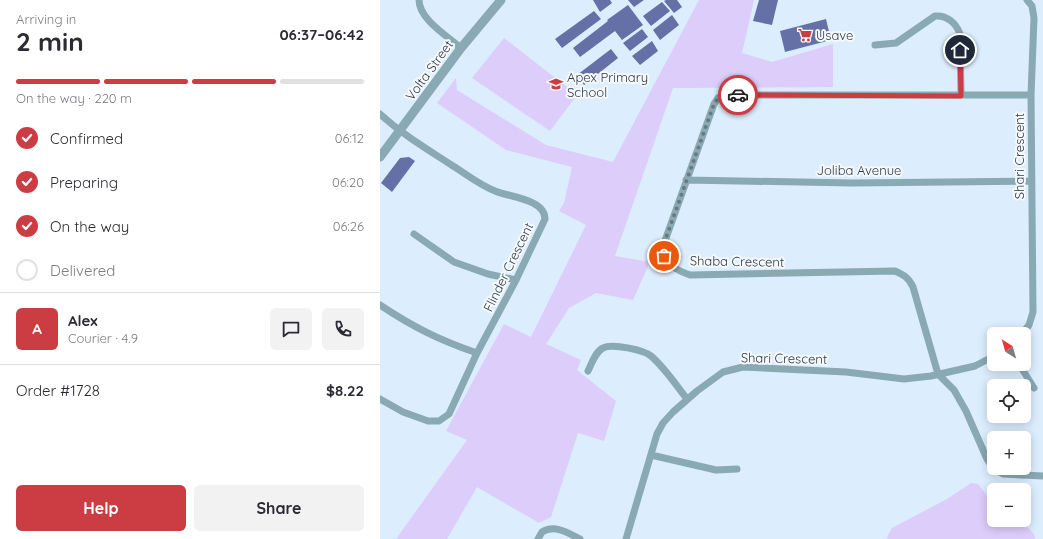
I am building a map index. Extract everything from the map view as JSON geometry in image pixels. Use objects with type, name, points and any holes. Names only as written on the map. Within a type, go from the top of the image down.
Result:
[{"type":"street","points":[[419,0],[419,7],[423,15],[461,48]]},
{"type":"street","name":"Volta Street","points":[[380,157],[461,48],[501,0]]},
{"type":"street","name":"Shari Crescent","points":[[1028,0],[1032,6],[1034,18],[1031,95],[1033,312],[1028,327]]},
{"type":"street","points":[[875,45],[896,43],[935,16],[943,16],[957,27],[960,34],[961,96]]},
{"type":"street","name":"Shaba Crescent","points":[[938,374],[913,286],[909,279],[896,271],[690,275],[672,267],[666,261],[662,249],[714,104],[718,98],[724,95],[1031,95]]},
{"type":"street","name":"Flinder Crescent","points":[[380,114],[400,132],[487,188],[505,195],[530,201],[542,210],[545,219],[516,280],[477,352],[449,414],[439,421],[428,421],[403,412],[380,399]]},
{"type":"street","name":"Joliba Avenue","points":[[686,180],[852,182],[1031,181]]},
{"type":"street","points":[[414,234],[454,262],[488,274],[516,280]]},
{"type":"street","points":[[380,304],[421,331],[446,342],[477,352]]},
{"type":"street","points":[[588,371],[593,360],[603,348],[610,346],[640,351],[651,356],[687,399]]},
{"type":"street","name":"Shari Crescent","points":[[629,538],[657,434],[664,423],[687,399],[723,372],[743,367],[846,372],[904,379],[938,374],[975,366],[987,360]]},
{"type":"street","points":[[1023,371],[1034,388]]},
{"type":"street","points":[[938,374],[954,390],[966,411],[986,459],[993,468],[1003,474],[1043,476]]},
{"type":"street","points":[[652,455],[716,470],[736,469]]},
{"type":"street","points":[[538,539],[542,532],[553,528],[564,531],[580,539]]},
{"type":"shaded area","points":[[699,0],[754,0],[742,53],[772,62],[833,44],[833,87],[673,88],[615,256],[650,262],[633,300],[596,293],[569,308],[546,344],[581,360],[577,370],[616,401],[604,441],[578,433],[551,517],[539,523],[477,487],[447,539],[396,539],[467,440],[446,431],[504,324],[531,337],[586,225],[559,211],[564,203],[572,167],[506,150],[437,103],[456,78],[457,90],[546,145],[613,162]]},
{"type":"shaded area","points":[[504,38],[577,95],[550,131],[472,78]]},
{"type":"shaded area","points":[[971,483],[978,484],[987,496],[987,527],[1028,527],[1034,534],[1035,539],[886,539],[892,528],[947,499]]},
{"type":"building","points":[[593,0],[610,0],[612,3],[600,12]]},
{"type":"building","points":[[628,0],[644,0],[634,7]]},
{"type":"building","points":[[677,0],[682,7],[674,13],[664,1]]},
{"type":"building","points":[[759,0],[778,0],[772,25],[753,21]]},
{"type":"building","points":[[662,2],[670,11],[651,26],[643,16]]},
{"type":"building","points":[[628,5],[643,25],[622,40],[615,31],[580,57],[573,48]]},
{"type":"building","points":[[594,11],[601,19],[562,48],[555,39]]},
{"type":"building","points":[[672,15],[679,25],[660,40],[653,30]]},
{"type":"building","name":"Usave","points":[[826,19],[831,40],[785,52],[780,31]]},
{"type":"building","points":[[642,29],[648,37],[630,51],[623,43]]},
{"type":"building","points":[[652,41],[658,51],[640,65],[632,56]]},
{"type":"building","points":[[611,49],[618,58],[584,85],[577,75]]},
{"type":"building","points":[[409,157],[415,161],[392,192],[381,183],[400,158]]},
{"type":"way so far","points":[[664,256],[662,249],[701,136],[714,104],[718,98],[724,95],[738,95]]},
{"type":"place","name":"Usave","points":[[805,35]]},
{"type":"place","name":"Apex Primary School","points":[[556,84]]},
{"type":"route","points":[[738,95],[961,96],[960,50]]}]
